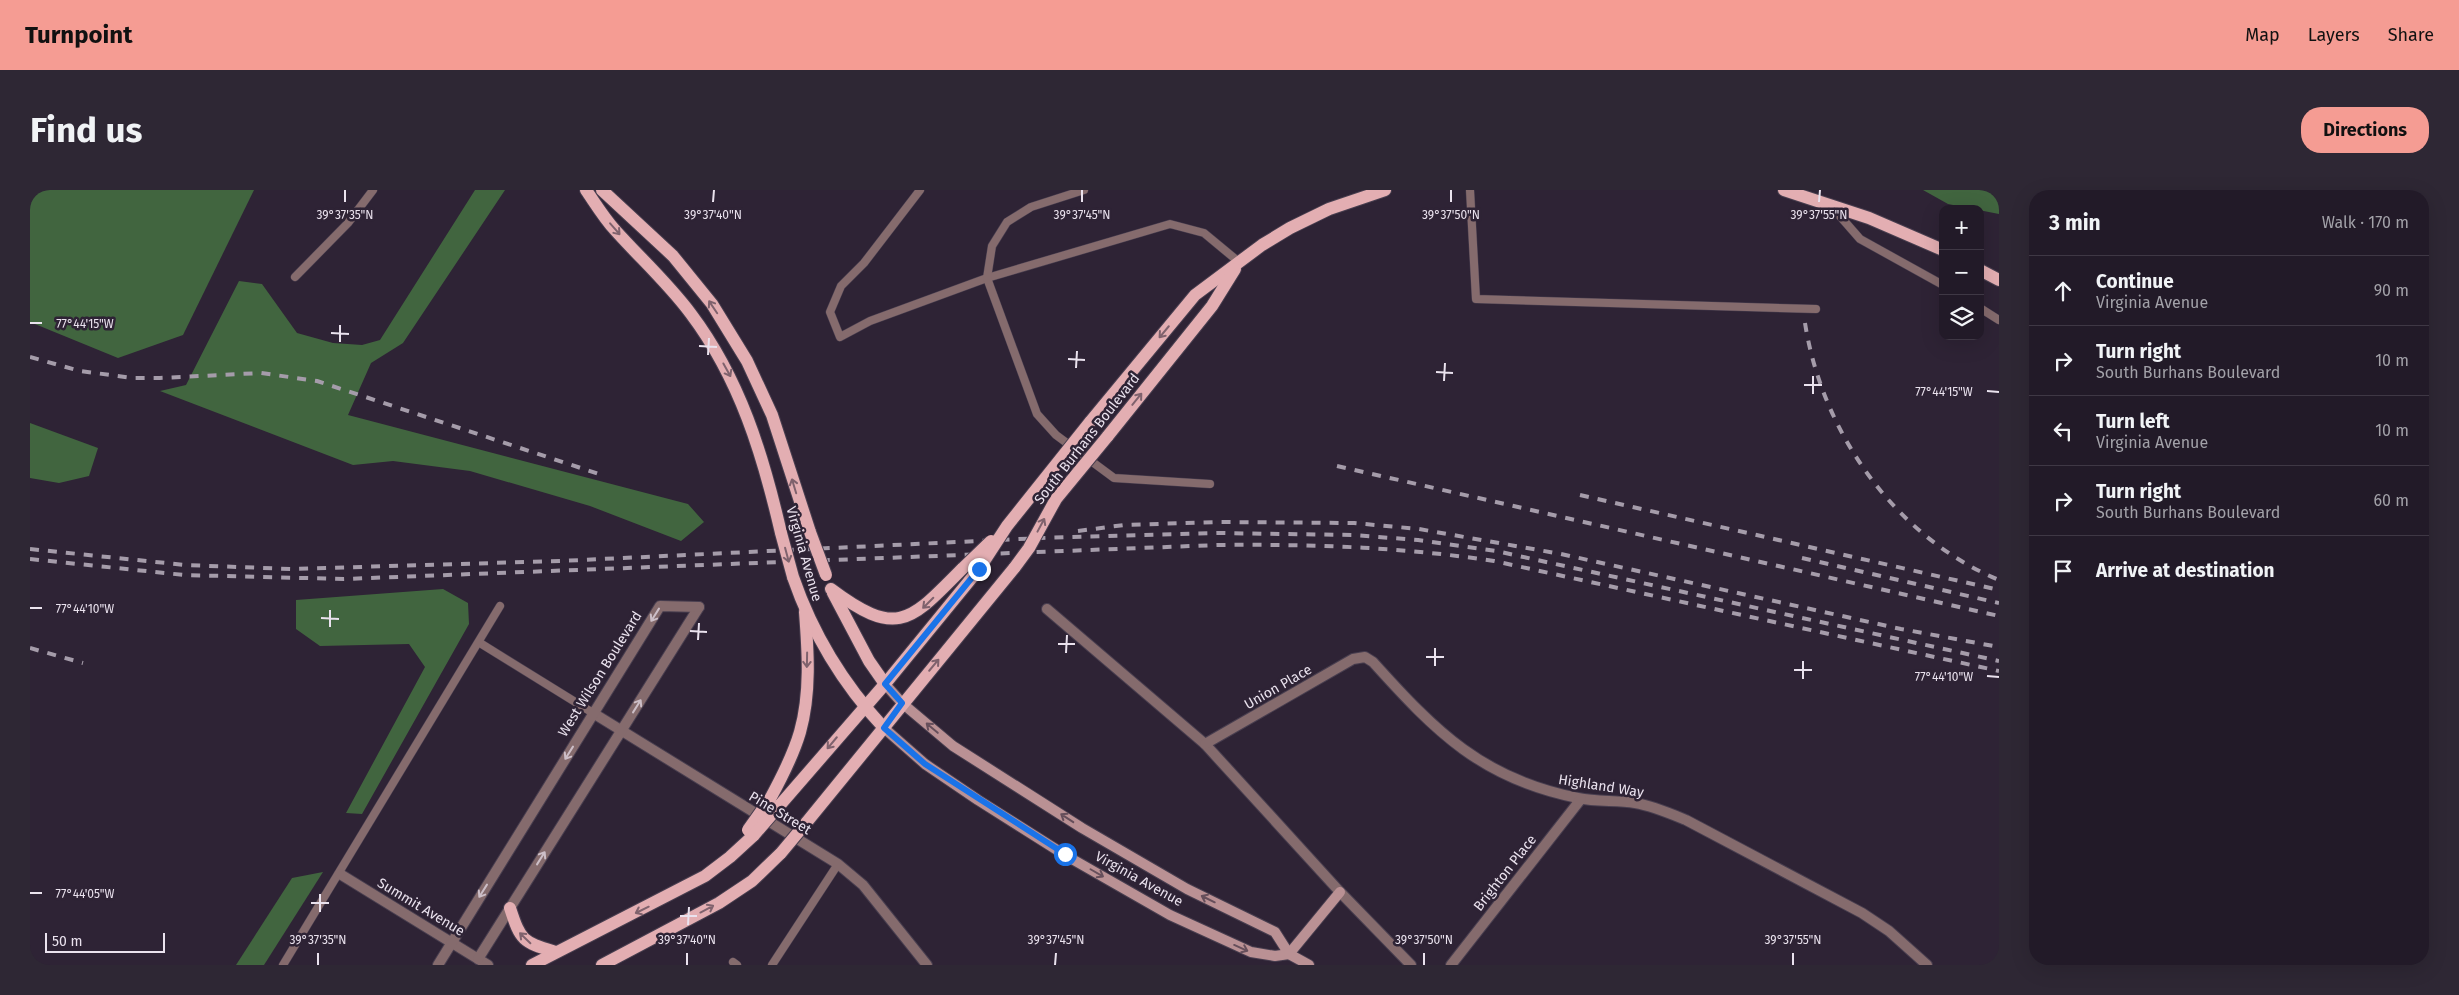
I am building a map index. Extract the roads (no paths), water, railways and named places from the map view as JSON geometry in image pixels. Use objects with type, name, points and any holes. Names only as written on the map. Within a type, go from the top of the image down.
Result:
[{"type":"main road","name":"Virginia Avenue","points":[[586,190],[614,229],[653,268],[691,314],[727,370],[749,419],[793,577],[805,612],[822,646],[864,706],[884,728],[925,764],[978,800],[1065,854],[1170,915],[1251,952],[1275,956],[1289,954]]},
{"type":"main road","name":"Virginia Avenue","points":[[602,190],[673,256],[712,304],[742,353],[772,415],[810,532],[832,589],[869,661],[885,684],[902,703],[954,746],[1082,828],[1187,888],[1275,932],[1289,954],[1310,965]]},
{"type":"main road","name":"South Burhans Boulevard","points":[[885,684],[979,569],[1007,526],[1195,294],[1262,244],[1290,228],[1329,209],[1385,190]]},
{"type":"main road","points":[[1784,190],[1869,218],[1939,248]]},
{"type":"main road","name":"South Burhans Boulevard","points":[[884,728],[902,703],[1016,567],[1029,548],[1056,499],[1212,306],[1239,262]]},
{"type":"main road","points":[[1984,272],[1999,280]]},
{"type":"main road","points":[[832,589],[858,609],[881,617],[897,619],[910,616],[921,610],[1007,526]]},
{"type":"main road","points":[[775,802],[800,731],[806,697],[808,655],[805,612]]},
{"type":"main road","points":[[532,965],[664,899],[705,876],[730,857],[775,802],[885,684]]},
{"type":"main road","points":[[602,965],[719,903],[752,881],[781,853],[884,728]]},
{"type":"main road","points":[[1289,954],[1340,892]]},
{"type":"main road","points":[[510,908],[517,930],[528,943],[556,952]]},
{"type":"street","name":"West Wilson Boulevard","points":[[438,965],[660,606],[699,607],[478,959]]},
{"type":"street","points":[[1047,608],[1206,744],[1340,892],[1411,965]]},
{"type":"street","name":"Union Place","points":[[1206,744],[1352,660],[1365,657]]},
{"type":"street","name":"Highland Way","points":[[1365,657],[1373,662],[1436,729],[1481,762],[1515,780],[1549,792],[1581,799],[1635,803],[1661,810],[1686,820],[1862,913],[1889,931],[1926,965]]},
{"type":"street","name":"Pine Street","points":[[593,713],[838,864],[863,885],[927,965]]},
{"type":"street","name":"Brighton Place","points":[[1451,965],[1581,799]]},
{"type":"street","name":"Summit Avenue","points":[[340,874],[488,965]]},
{"type":"lane","points":[[295,277],[348,224],[373,190]]},
{"type":"lane","points":[[920,190],[864,264],[841,286],[830,312],[840,337],[870,320],[987,278],[1170,224],[1204,233],[1239,262]]},
{"type":"lane","points":[[1084,190],[1032,207],[1007,222],[992,246],[987,278],[1037,414],[1056,435],[1114,478],[1210,484]]},
{"type":"lane","points":[[1470,190],[1476,299],[1816,309]]},
{"type":"lane","points":[[1829,204],[1860,239],[1939,283]]},
{"type":"lane","points":[[1984,311],[1999,320]]},
{"type":"lane","points":[[283,965],[340,874],[500,606]]},
{"type":"lane","points":[[480,642],[593,713]]},
{"type":"lane","points":[[772,965],[838,864]]},
{"type":"railway","points":[[1805,323],[1814,364],[1828,403],[1846,441],[1869,476],[1896,509],[1927,537],[1962,561],[1999,580]]},
{"type":"railway","points":[[30,357],[80,371],[133,378],[261,373],[317,381],[599,474]]},
{"type":"railway","points":[[1337,466],[1999,616]]},
{"type":"railway","points":[[1580,495],[1999,590]]},
{"type":"railway","points":[[1078,531],[1124,525],[1218,522],[1354,523],[1419,529],[1561,554],[1901,629],[1999,647]]},
{"type":"railway","points":[[30,549],[185,565],[291,569],[560,561],[1041,538],[1218,533],[1353,535],[1418,540],[1496,551],[1999,661]]},
{"type":"railway","points":[[30,559],[184,575],[344,579],[1218,545],[1356,547],[1425,552],[1494,561],[1999,671]]},
{"type":"railway","points":[[1802,558],[1999,603]]},
{"type":"railway","points":[[30,648],[83,663]]}]
